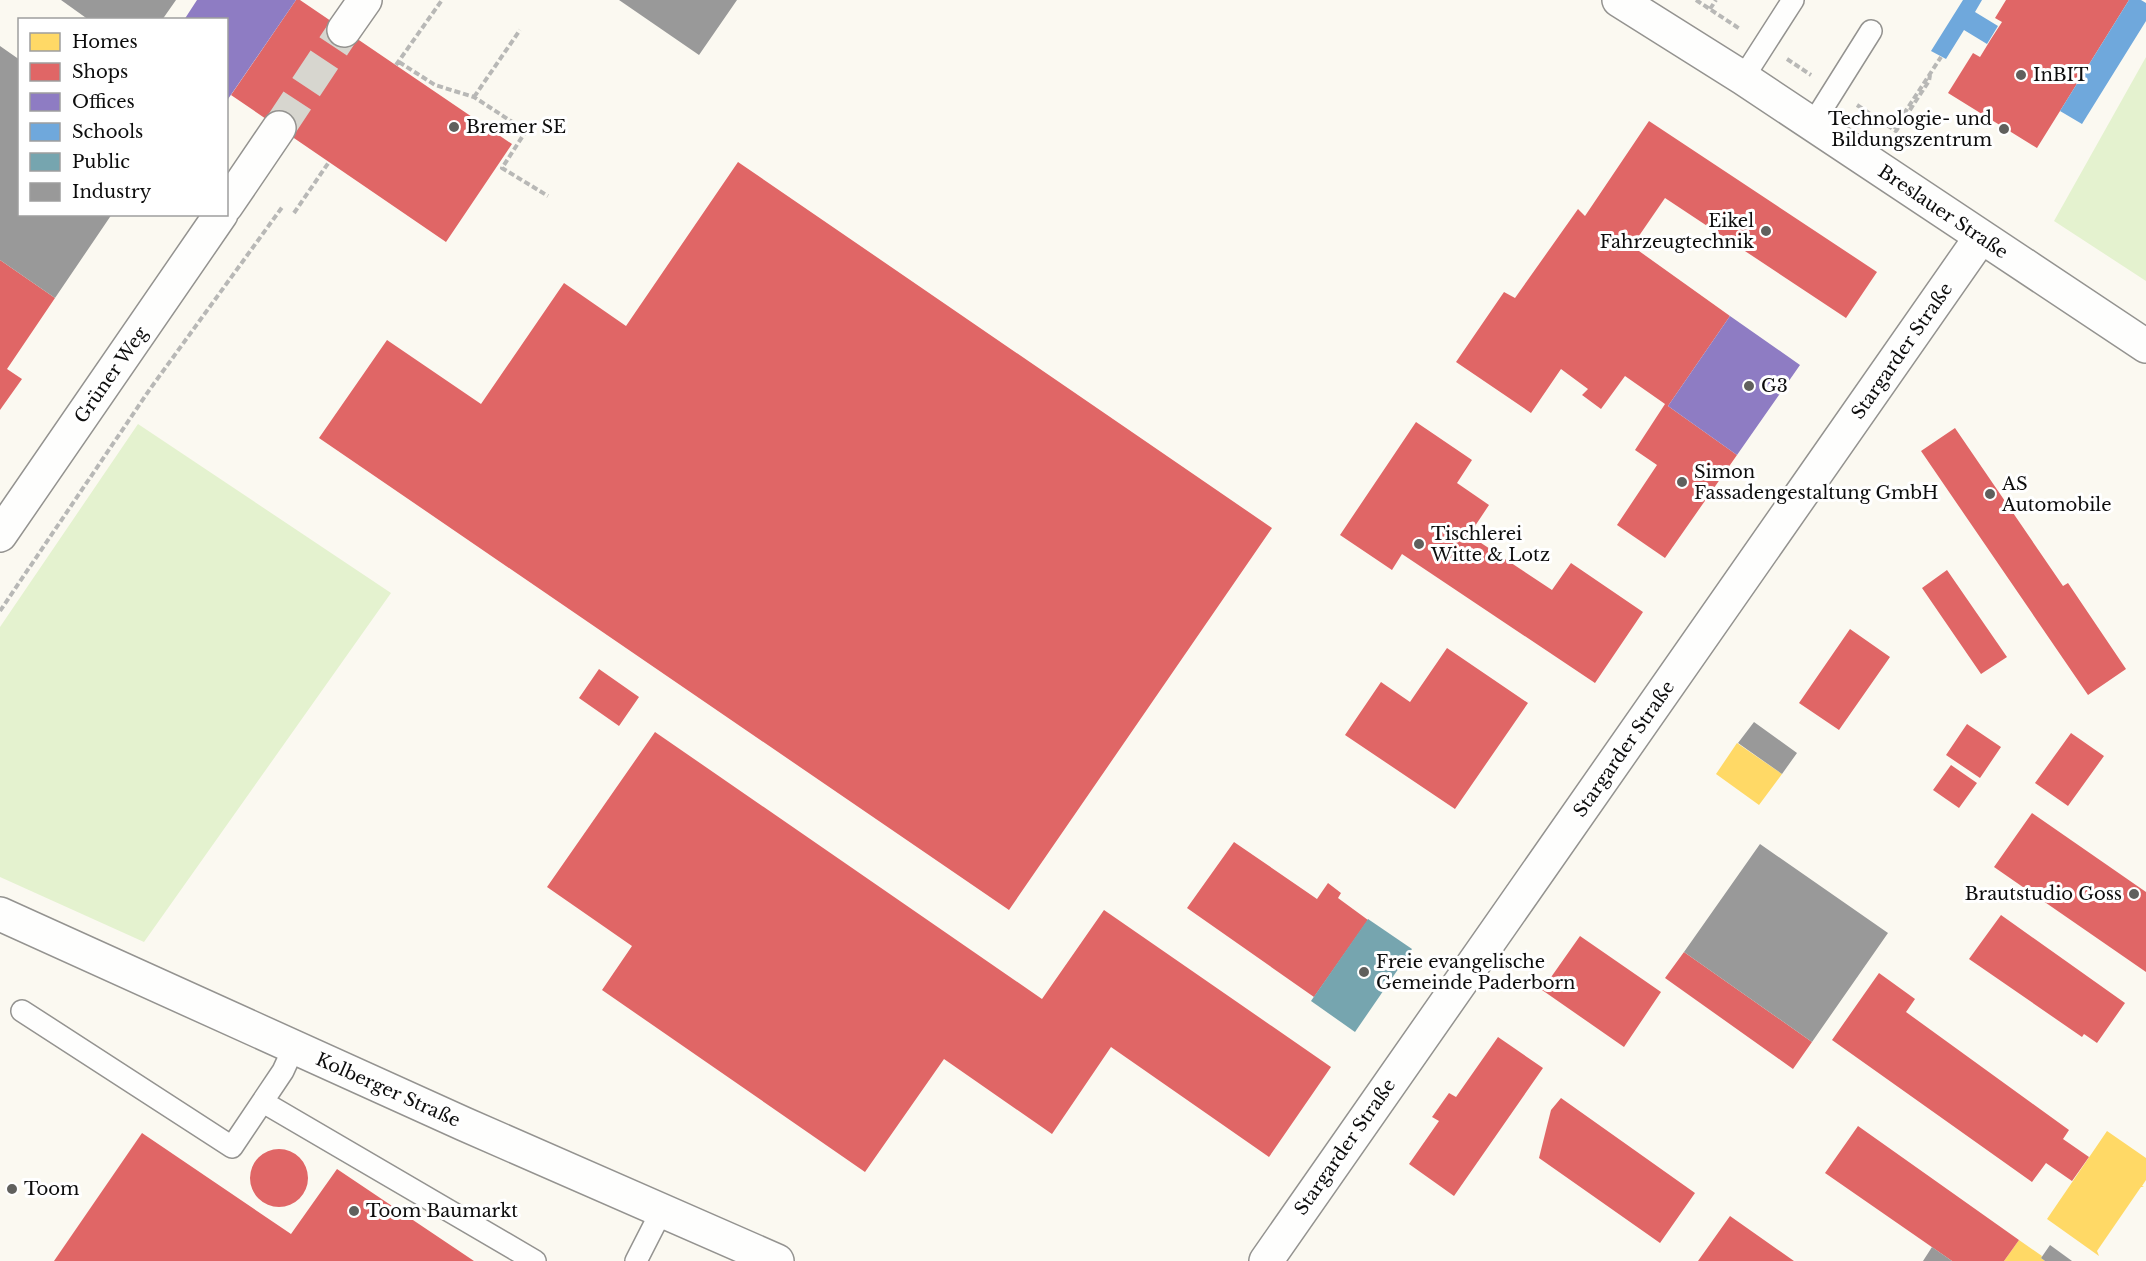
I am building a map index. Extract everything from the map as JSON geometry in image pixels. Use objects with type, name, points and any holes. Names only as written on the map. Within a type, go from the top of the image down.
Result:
[{"type":"street","points":[[345,30],[365,0]]},
{"type":"street","name":"Breslauer Straße","points":[[1619,0],[1743,78],[2146,346]]},
{"type":"street","points":[[228,203],[279,128]]},
{"type":"street","name":"Grüner Weg","points":[[0,535],[220,216]]},
{"type":"street","name":"Stargarder Straße","points":[[1266,1261],[1982,237]]},
{"type":"street","name":"Kolberger Straße","points":[[0,914],[777,1261]]},
{"type":"lane","points":[[1743,78],[1793,0]]},
{"type":"lane","points":[[1812,125],[1872,31]]},
{"type":"lane","points":[[22,1011],[232,1147],[284,1071],[294,1047]]},
{"type":"lane","points":[[263,1101],[535,1261]]},
{"type":"lane","points":[[636,1261],[662,1210]]},
{"type":"path","points":[[442,0],[398,64],[435,85],[474,97],[526,130],[502,168],[548,196]]},
{"type":"path","points":[[1696,0],[1894,129],[1941,57]]},
{"type":"path","points":[[1710,9],[1716,0]]},
{"type":"path","points":[[474,97],[520,30]]},
{"type":"path","points":[[294,213],[329,162]]},
{"type":"path","points":[[0,611],[150,389],[283,206]]},
{"type":"green space","points":[[2146,57],[2146,281],[2054,221]]},
{"type":"green space","points":[[138,424],[391,593],[144,942],[0,877],[0,627]]},
{"type":"building: Homes","points":[[1737,743],[1782,774],[1759,805],[1716,774]]},
{"type":"building: Homes","points":[[2107,1131],[2146,1158],[2146,1180],[2142,1186],[2144,1187],[2141,1187],[2097,1251],[2099,1256],[2047,1219]]},
{"type":"building: Homes","points":[[2019,1240],[2042,1256],[2041,1258],[2045,1261],[2004,1261]]},
{"type":"building: Shops","points":[[296,0],[300,0],[512,144],[446,242],[231,95]]},
{"type":"building: Shops","name":"InBIT","points":[[2006,0],[2129,0],[2037,148],[1948,93],[1973,53],[1980,57],[2002,22],[1995,18]]},
{"type":"building: Shops","points":[[1649,121],[1877,272],[1846,318],[1665,198],[1632,246],[1730,316],[1668,406],[1737,455],[1665,558],[1617,525],[1657,465],[1635,450],[1665,404],[1625,376],[1601,409],[1582,395],[1588,389],[1561,369],[1531,413],[1456,362],[1504,292],[1515,298],[1578,209],[1585,216]]},
{"type":"building: Shops","points":[[738,162],[1272,528],[1009,910],[319,438],[387,340],[481,404],[564,283],[626,326]]},
{"type":"building: Shops","points":[[0,260],[55,298],[7,369],[22,379],[0,410]]},
{"type":"building: Shops","name":"Tischlerei Witte & Lotz","points":[[1416,422],[1472,460],[1457,483],[1489,505],[1469,535],[1552,590],[1571,563],[1643,612],[1595,683],[1402,554],[1392,570],[1340,535]]},
{"type":"building: Shops","points":[[1955,428],[2063,586],[2068,583],[2126,669],[2088,695],[1921,451]]},
{"type":"building: Shops","points":[[1947,570],[2007,657],[1981,674],[1922,588]]},
{"type":"building: Shops","points":[[1850,629],[1890,657],[1839,730],[1799,703]]},
{"type":"building: Shops","points":[[1447,648],[1528,703],[1455,809],[1345,735],[1381,682],[1410,702]]},
{"type":"building: Shops","points":[[599,669],[639,697],[619,726],[579,698]]},
{"type":"building: Shops","points":[[1967,724],[2001,747],[1980,778],[1946,755]]},
{"type":"building: Shops","points":[[655,732],[1042,999],[1104,910],[1331,1067],[1269,1157],[1111,1047],[1052,1134],[944,1059],[865,1172],[602,990],[632,946],[547,887]]},
{"type":"building: Shops","points":[[2071,733],[2104,756],[2068,806],[2035,783]]},
{"type":"building: Shops","points":[[1951,765],[1977,783],[1959,808],[1933,790]]},
{"type":"building: Shops","points":[[2032,813],[2146,892],[2146,972],[1994,867]]},
{"type":"building: Shops","points":[[1234,842],[1317,899],[1328,883],[1341,893],[1338,898],[1368,920],[1314,997],[1187,908]]},
{"type":"building: Shops","points":[[2001,915],[2125,1003],[2097,1043],[2084,1034],[2082,1037],[1969,959]]},
{"type":"building: Shops","points":[[1580,936],[1661,992],[1624,1047],[1542,990]]},
{"type":"building: Shops","points":[[1684,952],[1812,1042],[1793,1069],[1665,978]]},
{"type":"building: Shops","points":[[1879,973],[1915,999],[1906,1012],[2069,1130],[2063,1139],[2089,1157],[2072,1181],[2046,1163],[2032,1182],[1832,1040]]},
{"type":"building: Shops","points":[[1498,1037],[1543,1068],[1454,1196],[1409,1164],[1439,1121],[1432,1117],[1449,1093],[1456,1097]]},
{"type":"building: Shops","points":[[1561,1098],[1695,1193],[1660,1243],[1539,1158],[1551,1110]]},
{"type":"building: Shops","points":[[1858,1126],[2019,1240],[2004,1261],[1952,1261],[1825,1173]]},
{"type":"building: Shops","points":[[142,1133],[291,1234],[337,1169],[474,1261],[54,1261]]},
{"type":"building: Shops","points":[[273,1149],[285,1149],[300,1157],[308,1172],[308,1184],[300,1199],[285,1207],[273,1207],[258,1199],[250,1184],[250,1172],[258,1157]]},
{"type":"building: Shops","points":[[1730,1216],[1794,1261],[1698,1261]]},
{"type":"building: Offices","points":[[197,0],[296,0],[228,99],[228,18],[185,18]]},
{"type":"building: Offices","points":[[1730,316],[1800,365],[1737,455],[1668,406]]},
{"type":"building: Schools","points":[[1963,0],[1982,0],[1975,12],[1998,26],[1987,44],[1964,30],[1946,59],[1931,51]]},
{"type":"building: Schools","points":[[2129,0],[2141,0],[2146,3],[2146,21],[2082,124],[2060,111]]},
{"type":"building: Public","points":[[1368,919],[1412,949],[1355,1032],[1311,1001]]},
{"type":"building: Industry","points":[[61,0],[176,0],[163,18],[86,18]]},
{"type":"building: Industry","points":[[619,0],[737,0],[699,55]]},
{"type":"building: Industry","points":[[0,46],[18,59],[18,216],[111,216],[55,298],[0,260]]},
{"type":"building: Industry","points":[[1754,722],[1797,753],[1782,774],[1738,743]]},
{"type":"building: Industry","points":[[1760,844],[1888,933],[1812,1042],[1684,952]]},
{"type":"building: Industry","points":[[2050,1245],[2072,1261],[2045,1261],[2041,1258]]},
{"type":"building: Industry","points":[[1932,1247],[1952,1261],[1923,1261]]},
{"type":"tunnel","points":[[279,128],[344,30]]},
{"type":"place","name":"InBIT","points":[[2021,75]]},
{"type":"place","name":"Bremer SE","points":[[454,127]]},
{"type":"place","name":"Technologie- und Bildungszentrum","points":[[2004,129]]},
{"type":"place","name":"Eikel Fahrzeugtechnik","points":[[1766,231]]},
{"type":"place","name":"G3","points":[[1749,386]]},
{"type":"place","name":"Simon Fassadengestaltung GmbH","points":[[1682,482]]},
{"type":"place","name":"AS Automobile","points":[[1990,494]]},
{"type":"place","name":"Tischlerei Witte & Lotz","points":[[1419,544]]},
{"type":"place","name":"Brautstudio Goss","points":[[2134,894]]},
{"type":"place","name":"Freie evangelische Gemeinde Paderborn","points":[[1364,972]]},
{"type":"place","name":"Toom","points":[[12,1189]]},
{"type":"place","name":"Toom Baumarkt","points":[[354,1211]]}]
